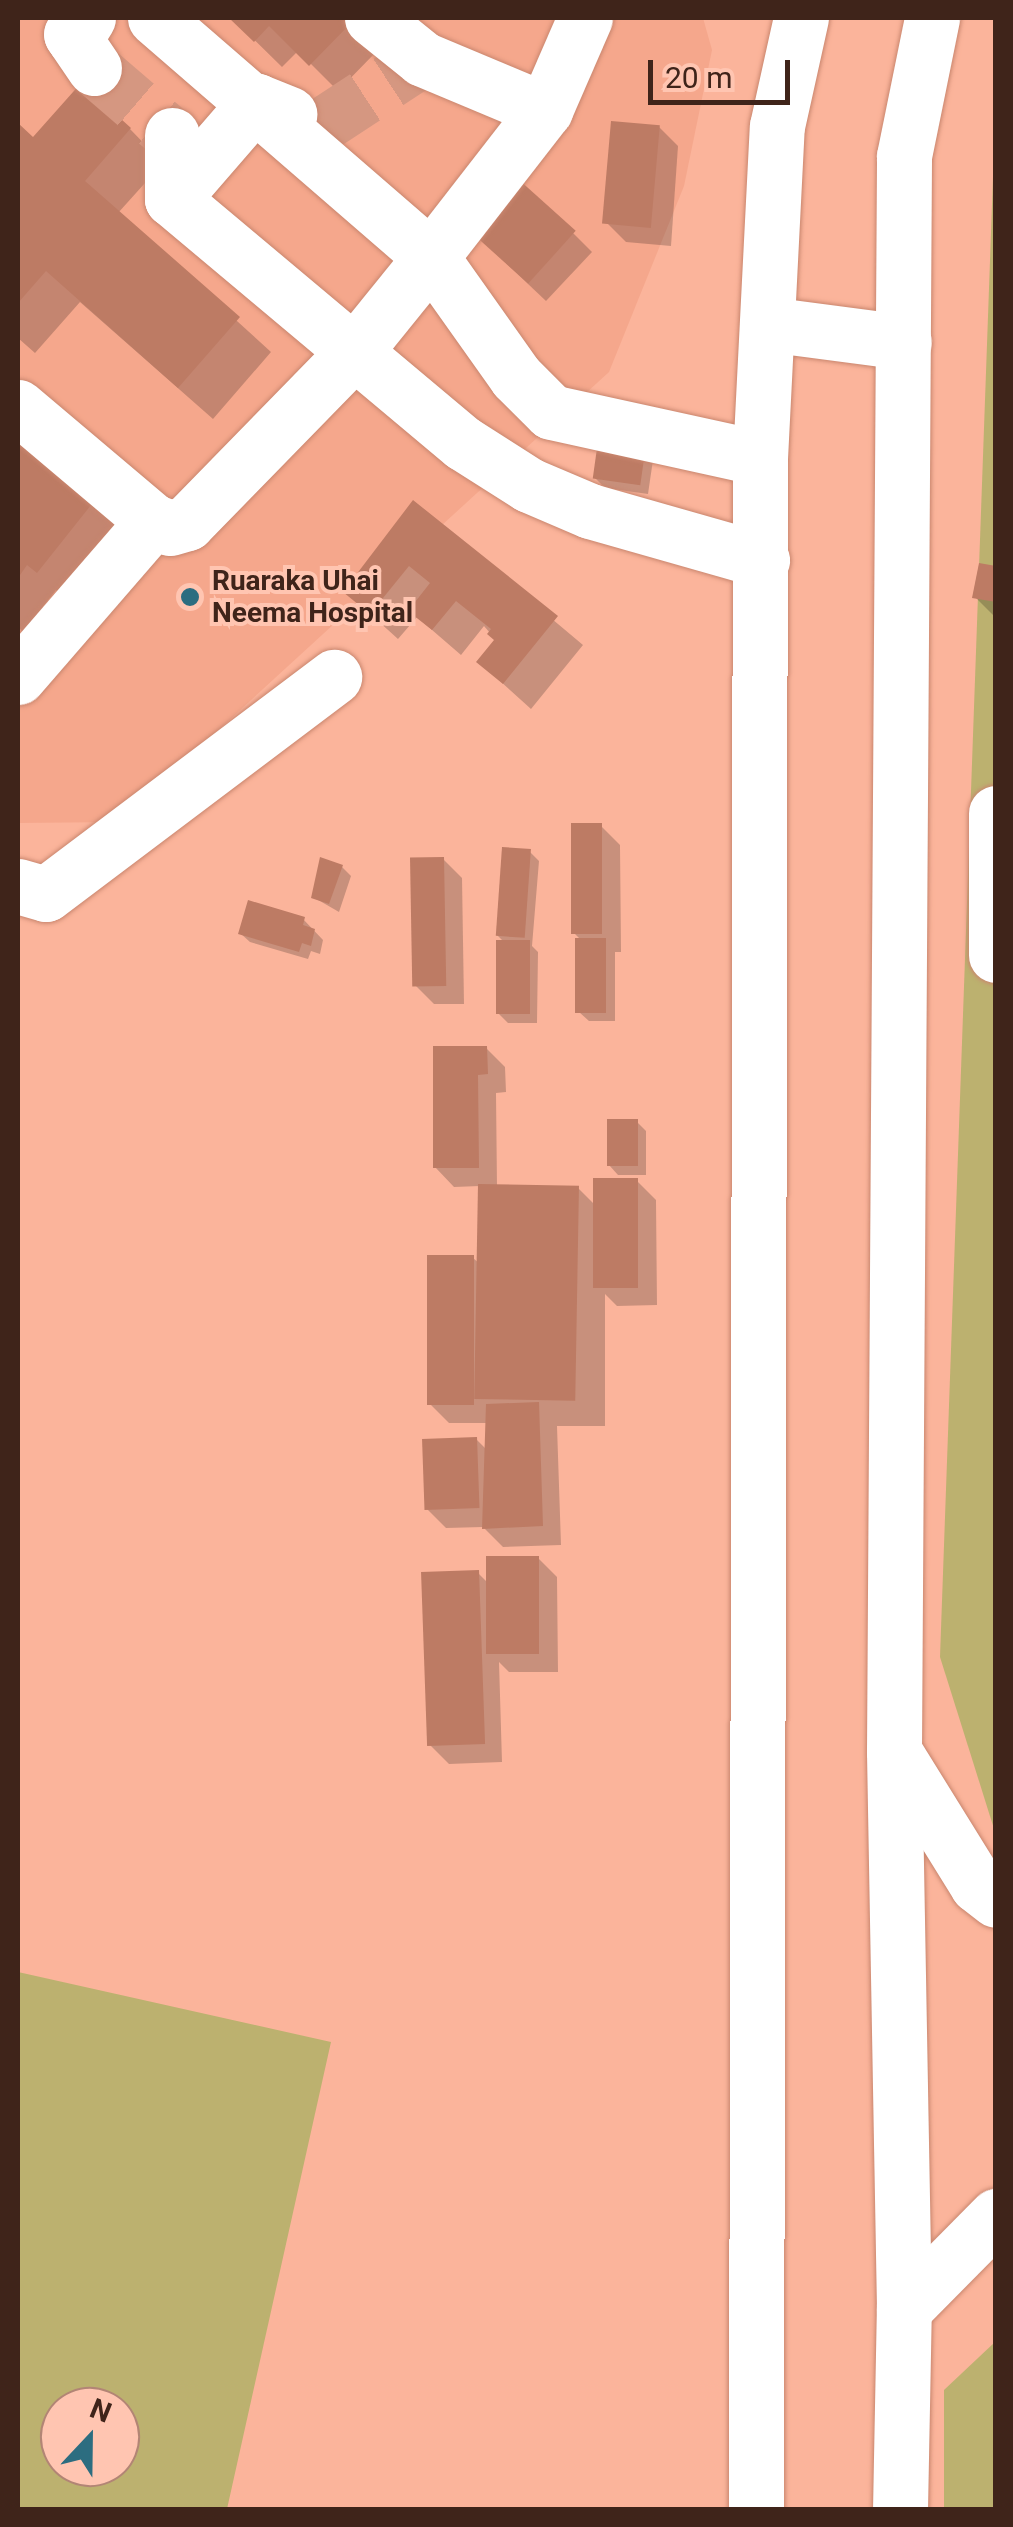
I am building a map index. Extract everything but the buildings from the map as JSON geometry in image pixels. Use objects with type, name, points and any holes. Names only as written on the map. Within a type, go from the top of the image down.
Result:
[{"type":"street","points":[[155,18],[257,101],[431,257],[516,378],[551,412],[760,458]]},
{"type":"street","points":[[372,18],[423,59],[545,110]]},
{"type":"street","points":[[18,406],[154,521],[170,528],[188,524],[354,352],[431,257],[545,110],[585,18]]},
{"type":"street","points":[[756,2510],[760,458],[777,126],[800,18]]},
{"type":"street","points":[[900,2510],[904,2310],[894,1751],[904,156],[932,18]]},
{"type":"street","points":[[257,101],[319,127]]},
{"type":"street","points":[[172,198],[257,101]]},
{"type":"street","points":[[172,135],[172,198],[463,443],[529,485],[590,512],[762,560]]},
{"type":"street","points":[[768,324],[904,342]]},
{"type":"street","points":[[18,677],[154,521]]},
{"type":"street","points":[[18,886],[46,894],[334,677]]},
{"type":"street","points":[[996,813],[996,955]]},
{"type":"street","points":[[894,1751],[976,1885],[996,1900]]},
{"type":"street","points":[[904,2310],[996,2216]]},
{"type":"shaded area","name":"Ruaraka Uhai Neema Hospital","points":[[18,18],[703,18],[712,50],[684,186],[609,372],[118,822],[18,823]]},
{"type":"shaded area","points":[[995,121],[995,1832],[940,1657]]},
{"type":"shaded area","points":[[18,1972],[331,2042],[227,2509],[18,2509]]},
{"type":"shaded area","points":[[995,2342],[995,2509],[944,2509],[944,2390]]},
{"type":"tunnel","points":[[319,127],[423,59]]},
{"type":"tunnel","points":[[94,68],[172,135]]},
{"type":"place","name":"Ruaraka Uhai Neema Hospital","points":[[190,597]]}]
